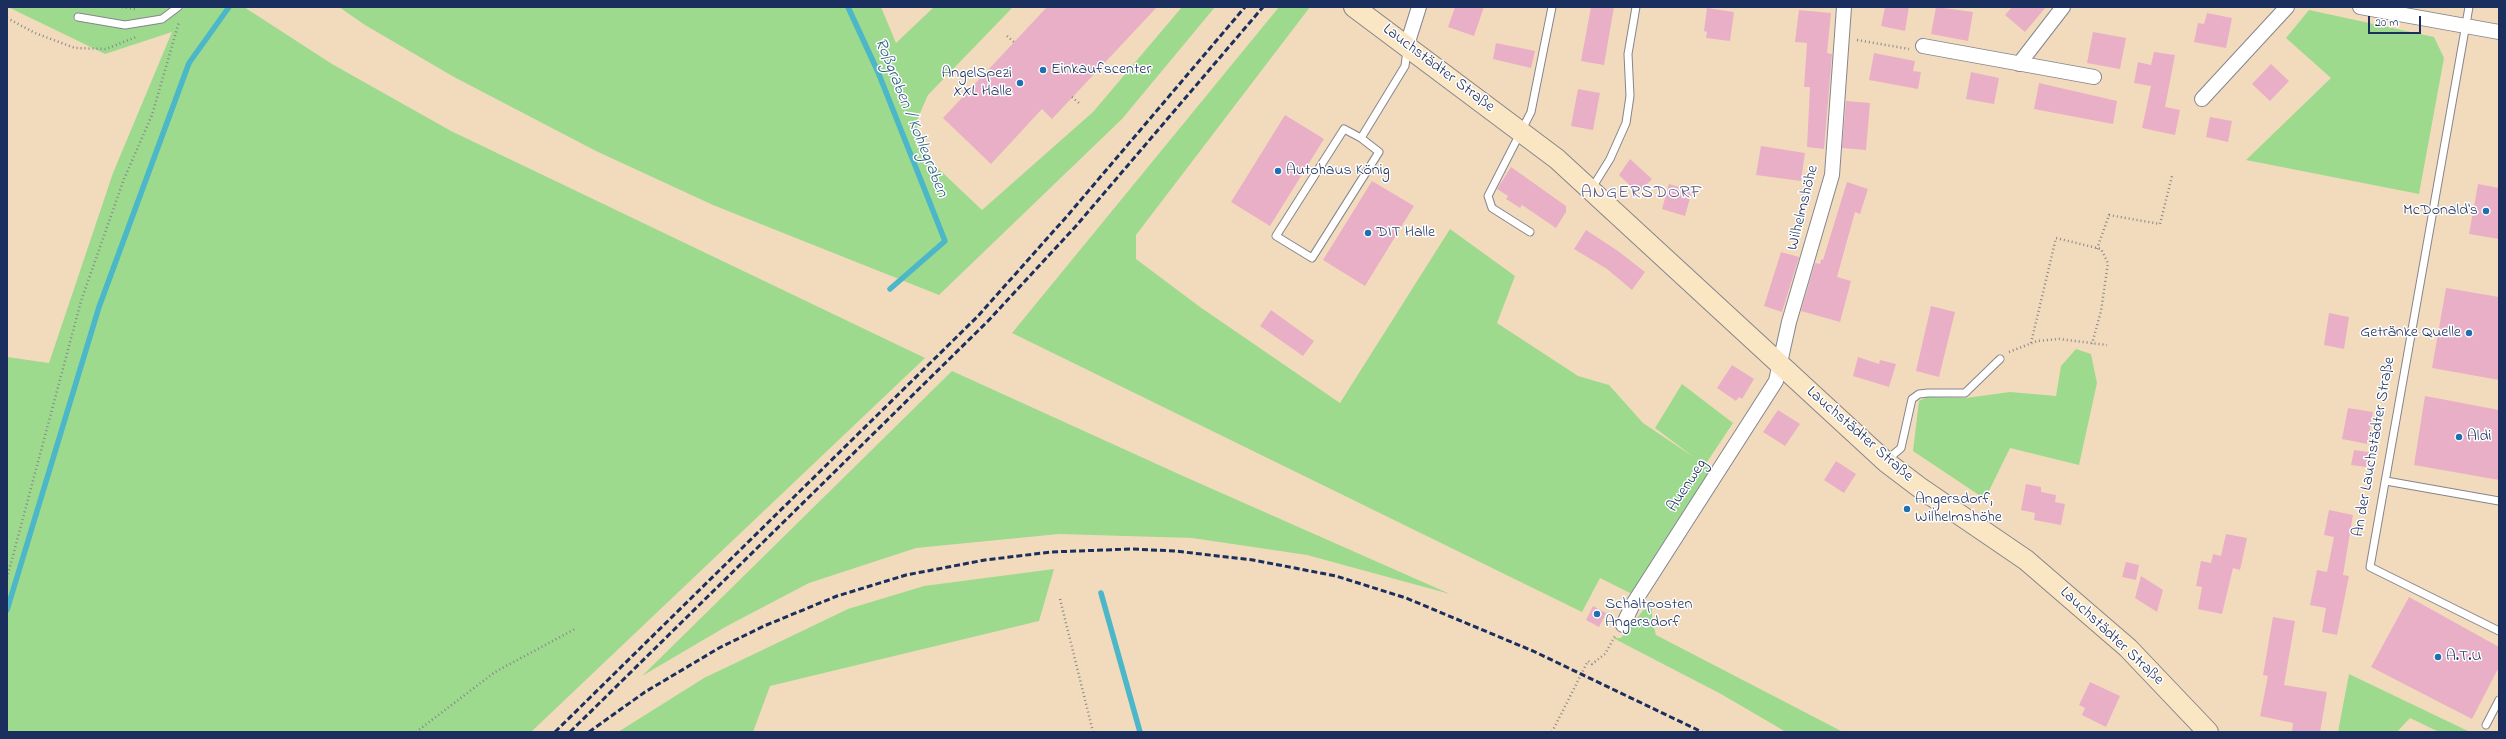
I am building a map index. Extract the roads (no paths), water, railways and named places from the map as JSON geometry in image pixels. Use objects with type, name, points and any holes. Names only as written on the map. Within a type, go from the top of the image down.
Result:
[{"type":"main road","name":"Lauchstädter Straße","points":[[1354,7],[1521,131],[1592,189],[1779,365],[1886,462],[1919,487],[2026,560],[2128,648],[2208,732]]},
{"type":"street","points":[[1407,45],[1420,7]]},
{"type":"street","name":"Wilhelmshöhe","points":[[1779,365],[1832,174],[1844,7]]},
{"type":"street","points":[[2019,64],[2063,7]]},
{"type":"street","points":[[2202,99],[2287,7]]},
{"type":"street","points":[[2360,7],[2499,32]]},
{"type":"street","points":[[1923,46],[2094,77]]},
{"type":"street","name":"Auenweg","points":[[1623,625],[1633,604],[1776,381],[1779,365]]},
{"type":"lane","points":[[78,18],[125,24],[162,19],[178,7]]},
{"type":"lane","points":[[1530,232],[1492,208],[1488,196],[1531,112],[1552,7]]},
{"type":"lane","points":[[1592,189],[1610,159],[1626,123],[1630,96],[1628,54],[1636,7]]},
{"type":"lane","name":"An der Lauchstädter Straße","points":[[2470,7],[2370,566],[2499,631]]},
{"type":"lane","points":[[1361,138],[1405,66],[1407,45]]},
{"type":"lane","points":[[1344,129],[1361,138],[1379,152],[1312,258],[1276,236],[1344,129]]},
{"type":"lane","points":[[1886,462],[1901,448],[1912,399],[1919,394],[1928,393],[1965,394],[2000,359]]},
{"type":"lane","points":[[2386,481],[2499,501]]},
{"type":"lane","points":[[2486,725],[2499,700]]},
{"type":"waterway","points":[[7,610],[99,307],[189,63],[229,7]]},
{"type":"waterway","name":"Roßgraben / Kohlegraben","points":[[848,7],[878,72],[945,241],[890,289]]},
{"type":"waterway","name":"Roßgraben / Kohlegraben","points":[[1101,593],[1140,732]]},
{"type":"railway","points":[[555,732],[978,316],[1068,215],[1245,7]]},
{"type":"railway","points":[[570,732],[988,321],[1076,226],[1263,7]]},
{"type":"railway","points":[[589,732],[645,692],[719,648],[764,626],[837,596],[906,575],[985,560],[1051,552],[1131,549],[1175,551],[1253,560],[1336,576],[1406,598],[1533,651],[1702,732]]},
{"type":"place","name":"Einkaufscenter","points":[[1043,70]]},
{"type":"place","name":"AngelSpezi XXL Halle","points":[[1020,83]]},
{"type":"place","name":"Autohaus König","points":[[1278,171]]},
{"type":"place","name":"McDonald's","points":[[2486,211]]},
{"type":"place","name":"DIT Halle","points":[[1368,233]]},
{"type":"place","name":"Getränke Quelle","points":[[2469,333]]},
{"type":"place","name":"Aldi","points":[[2459,437]]},
{"type":"place","name":"Angersdorf, Wilhelmshöhe","points":[[1907,509]]},
{"type":"place","name":"Schaltposten Angersdorf","points":[[1597,614]]},
{"type":"place","name":"A.T.U","points":[[2438,657]]},
{"type":"district","name":"ANGERSDORF","points":[[1642,194]]}]
